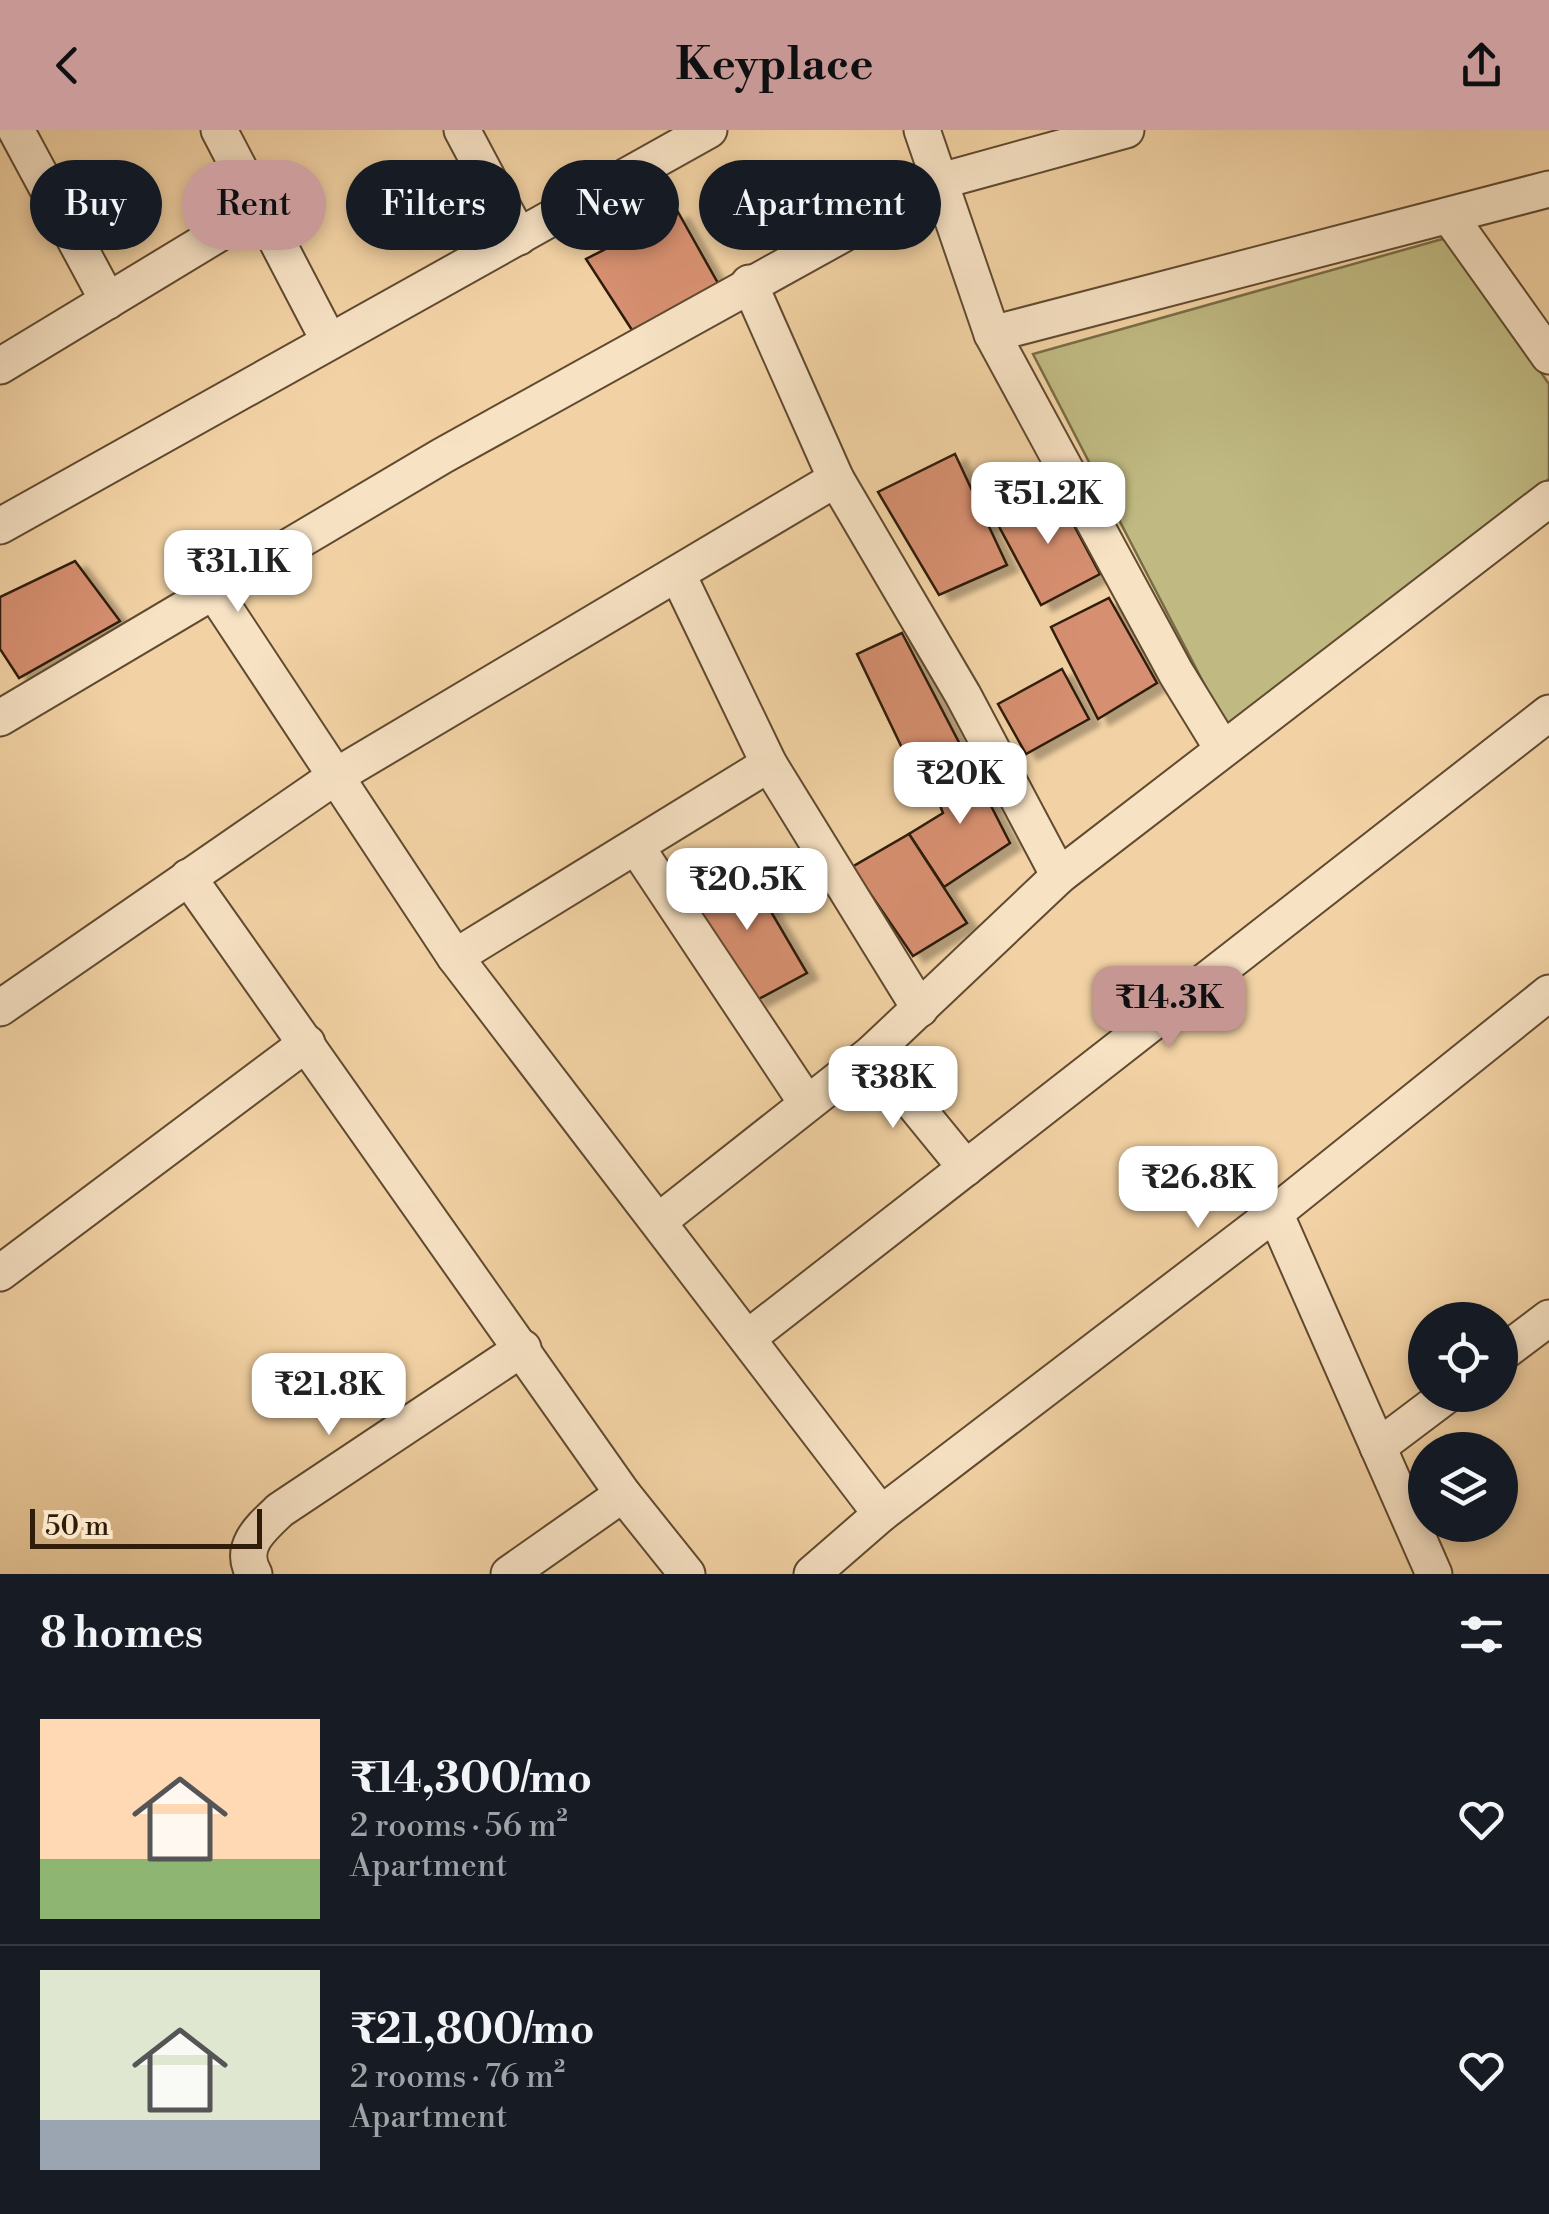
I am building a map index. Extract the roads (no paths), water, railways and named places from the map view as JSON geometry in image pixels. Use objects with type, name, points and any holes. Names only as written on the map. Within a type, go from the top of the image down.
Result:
[{"type":"street","points":[[16,130],[108,301]]},
{"type":"street","points":[[218,130],[235,160]]},
{"type":"street","points":[[462,130],[478,160]]},
{"type":"street","points":[[521,236],[664,141],[709,130]]},
{"type":"street","points":[[922,130],[931,160]]},
{"type":"street","points":[[941,181],[1126,130]]},
{"type":"street","points":[[992,334],[1549,189]]},
{"type":"street","points":[[941,193],[992,334],[1176,672],[1222,748]]},
{"type":"street","points":[[1450,217],[1549,356]]},
{"type":"street","points":[[0,366],[192,250]]},
{"type":"street","points":[[283,250],[329,341]]},
{"type":"street","points":[[0,526],[495,250]]},
{"type":"street","points":[[4,709],[214,592],[442,456],[810,250]]},
{"type":"street","points":[[749,283],[836,479],[963,695],[1059,876]]},
{"type":"street","points":[[0,1008],[336,776],[836,479]]},
{"type":"street","points":[[660,1221],[872,1053],[1059,876],[1549,499]]},
{"type":"street","points":[[678,574],[769,764],[920,1009]]},
{"type":"street","points":[[214,592],[456,957],[882,1514]]},
{"type":"street","points":[[750,1337],[1549,713]]},
{"type":"street","points":[[456,957],[769,764]]},
{"type":"street","points":[[637,848],[806,1102]]},
{"type":"street","points":[[188,877],[623,1494],[686,1574]]},
{"type":"street","points":[[812,1574],[882,1514],[1275,1213],[1549,993]]},
{"type":"street","points":[[0,1273],[307,1043]]},
{"type":"street","points":[[872,1053],[966,1168]]},
{"type":"street","points":[[1275,1213],[1434,1574]]},
{"type":"street","points":[[1518,1341],[1549,1318]]},
{"type":"street","points":[[254,1574],[247,1555],[250,1543],[280,1510],[522,1348]]},
{"type":"street","points":[[1378,1447],[1424,1412]]},
{"type":"street","points":[[509,1574],[623,1494]]}]
